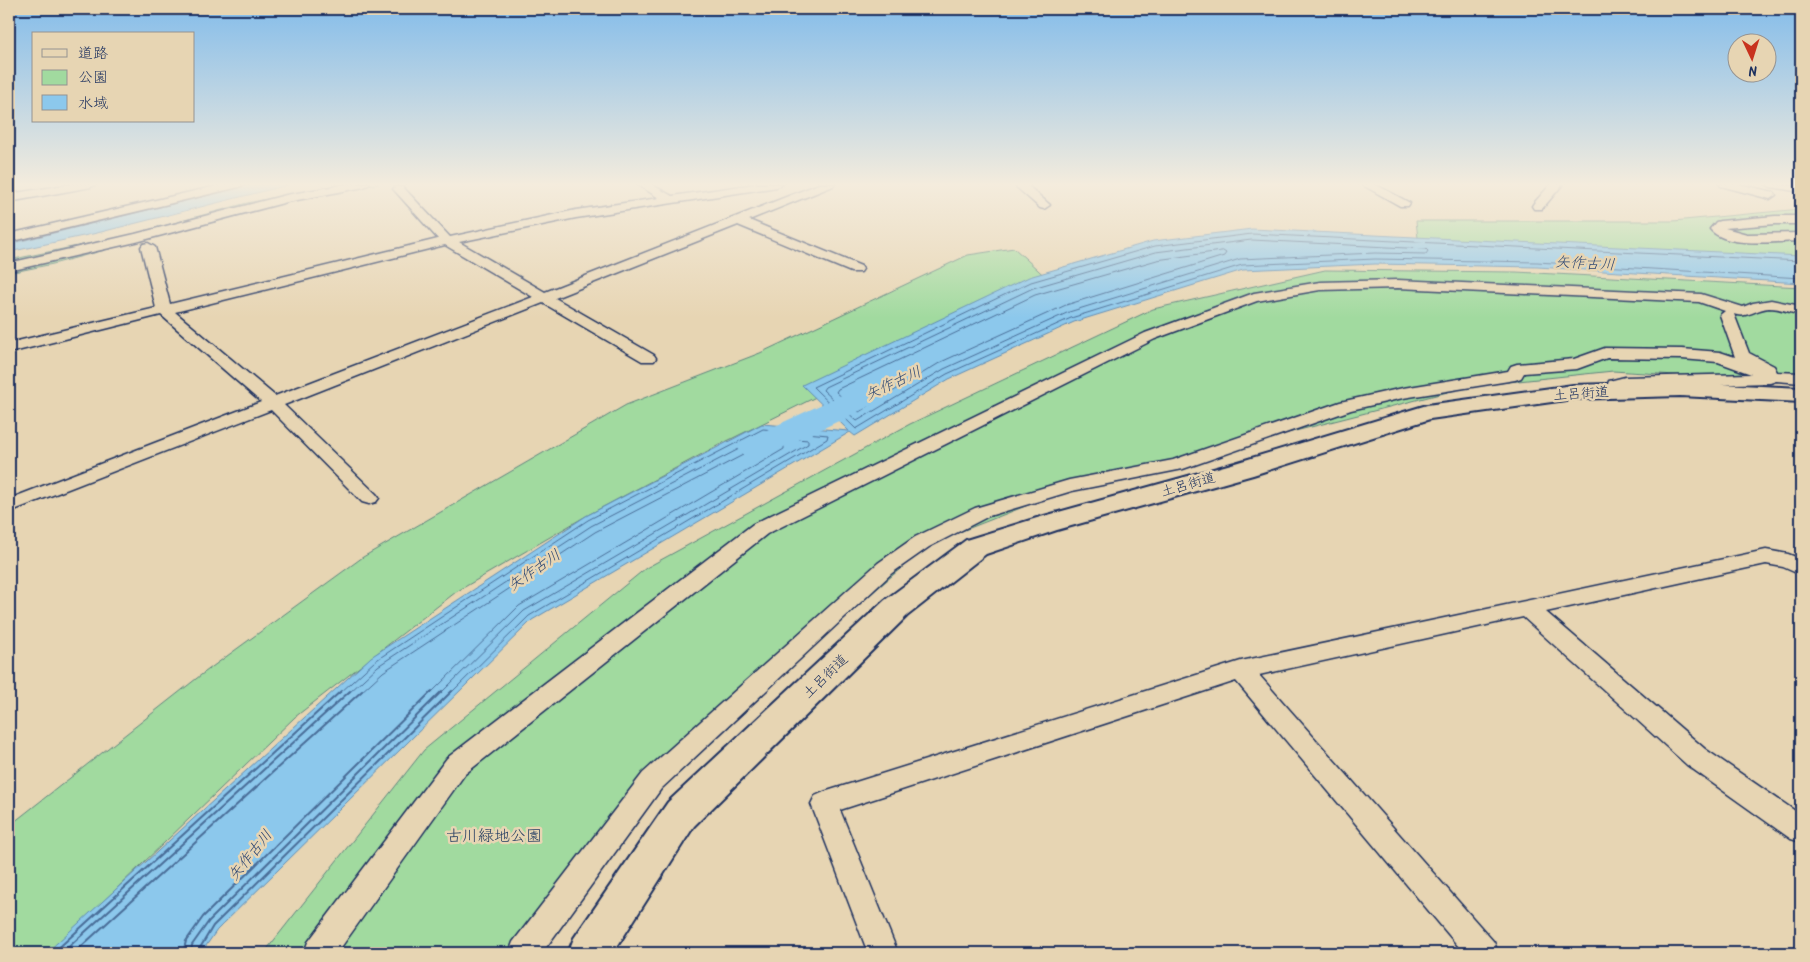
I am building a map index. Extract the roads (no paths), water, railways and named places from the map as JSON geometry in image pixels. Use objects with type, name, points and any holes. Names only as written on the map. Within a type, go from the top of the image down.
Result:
[{"type":"street","points":[[9,238],[48,229]]},
{"type":"street","points":[[9,266],[171,229]]},
{"type":"street","points":[[436,229],[447,241],[648,358]]},
{"type":"street","points":[[9,348],[447,241],[505,229]]},
{"type":"street","points":[[9,506],[716,229]]},
{"type":"street","points":[[759,229],[856,269]]},
{"type":"street","points":[[1716,229],[1731,237],[1744,239],[1801,236]]},
{"type":"street","points":[[148,247],[164,310],[273,403],[368,498]]},
{"type":"street","points":[[319,953],[456,766],[760,528],[1150,336],[1254,297],[1320,286],[1398,284],[1701,298],[1742,312],[1746,312],[1761,304],[1775,304],[1801,311]]},
{"type":"street","points":[[1727,316],[1742,356],[1768,369],[1772,376]]},
{"type":"street","points":[[524,953],[652,781],[885,568],[922,542],[982,512],[1069,486],[1177,465],[1346,406],[1403,393],[1515,375],[1516,369],[1577,364],[1605,353],[1720,357],[1772,376],[1799,389]]},
{"type":"street","points":[[1619,390],[1615,387],[1615,384],[1625,382],[1770,378],[1772,376]]},
{"type":"street","name":"土呂街道","points":[[589,953],[681,814],[896,608],[976,548],[1047,524],[1244,469],[1427,412],[1573,392],[1680,389],[1799,389]]},
{"type":"street","points":[[883,953],[824,804],[1240,670],[1766,557],[1788,562],[1801,568]]},
{"type":"street","points":[[1528,609],[1696,757],[1801,830]]},
{"type":"street","points":[[1240,670],[1483,953]]},
{"type":"water","points":[[71,229],[113,229],[9,252],[9,244]]},
{"type":"water","points":[[1252,229],[1801,256],[1801,283],[1537,267],[1375,264],[1243,270],[1074,322],[949,379],[855,436],[850,432],[532,620],[217,930],[201,953],[46,953],[371,657],[586,516],[762,424],[849,431],[802,385],[1029,277],[1153,241]]},
{"type":"waterway","name":"矢作古川","points":[[755,448],[876,391]]},
{"type":"park label","name":"古川緑地公園","points":[[494,835]]}]
